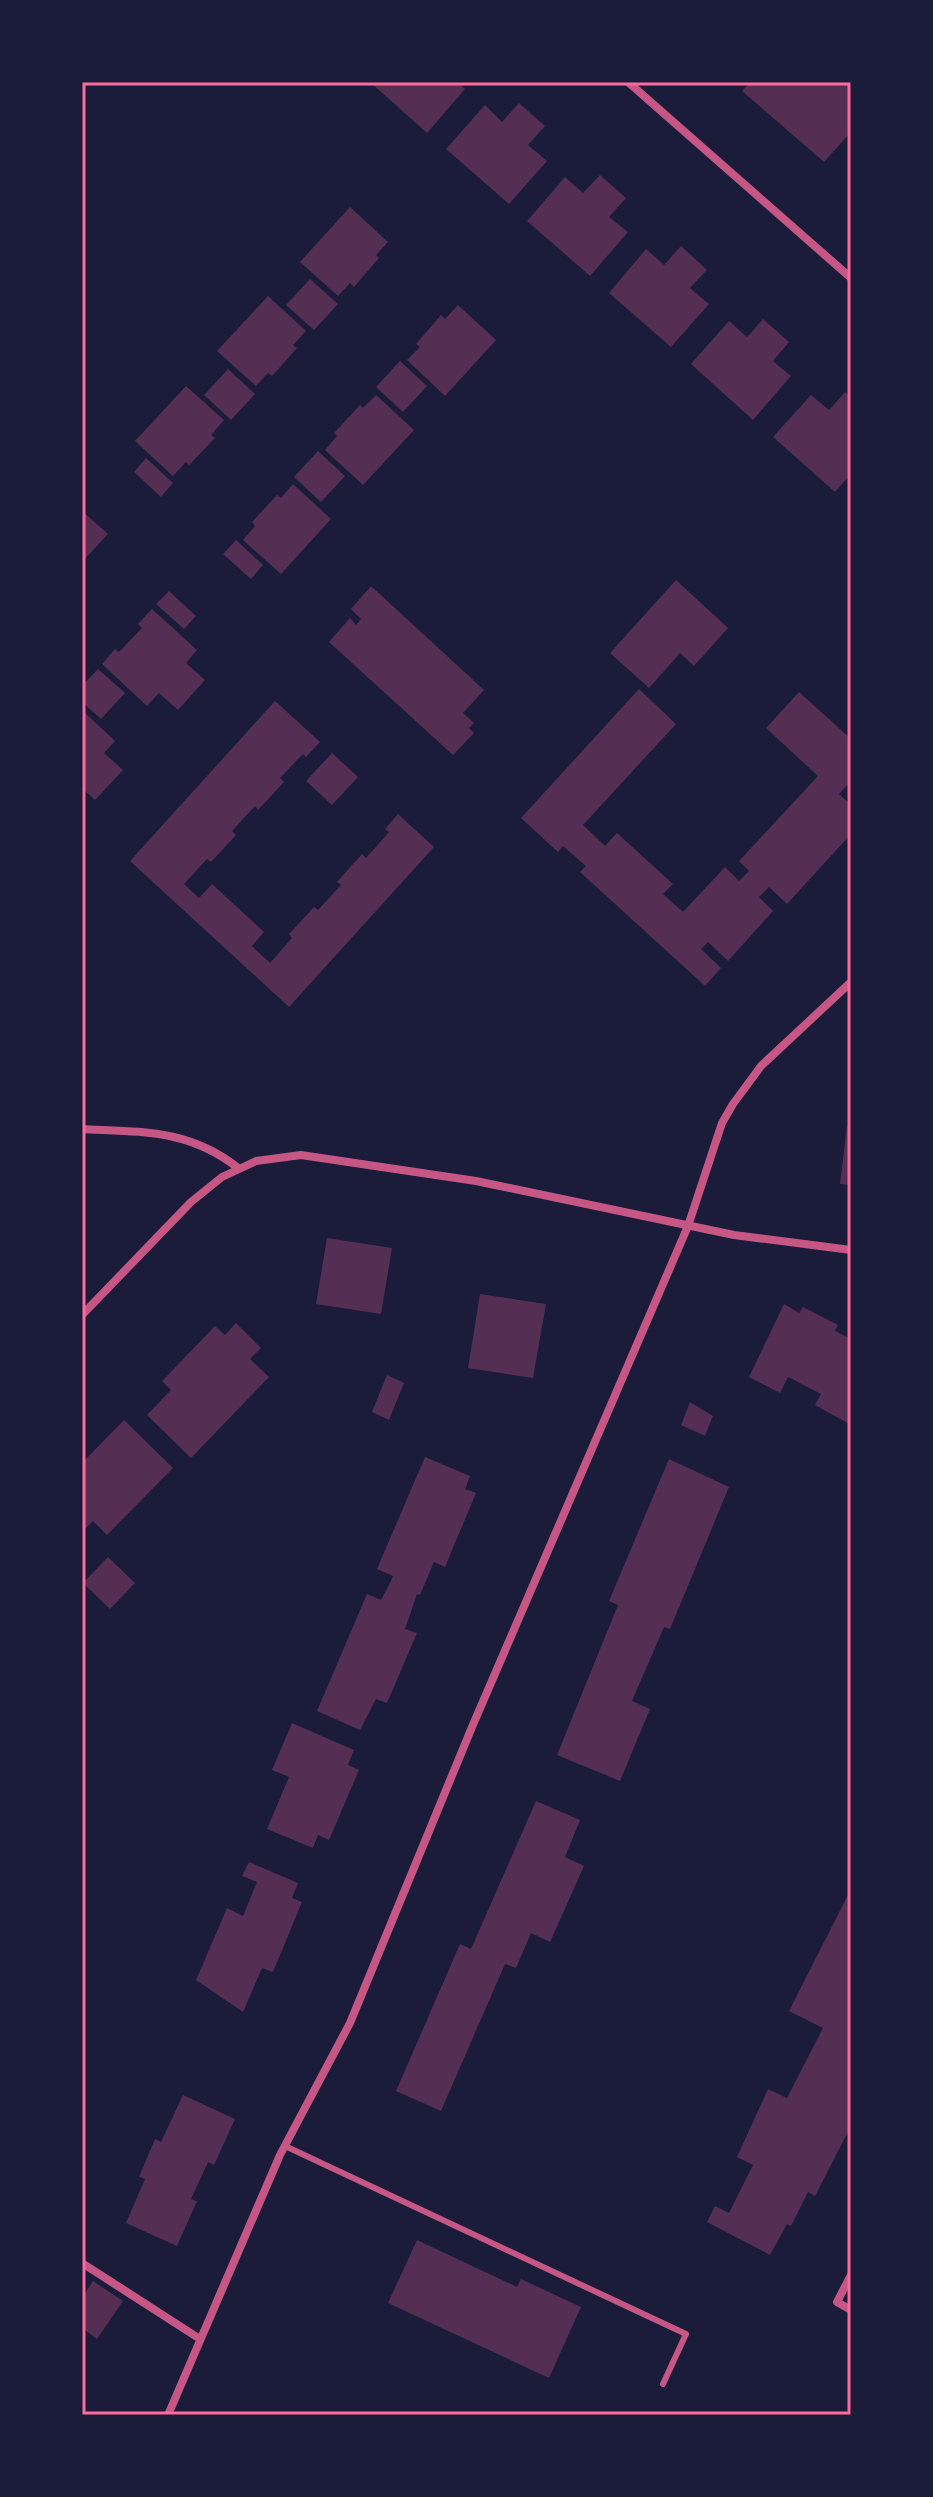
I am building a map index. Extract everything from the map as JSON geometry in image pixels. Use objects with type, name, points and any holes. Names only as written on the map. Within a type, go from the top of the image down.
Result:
[{"type":"street","points":[[628,82],[851,278]]},
{"type":"street","points":[[168,2415],[285,2146],[350,2023],[472,1727],[688,1226],[714,1143],[733,1104],[761,1066],[851,982]]},
{"type":"street","points":[[82,1129],[175,1136],[218,1152],[238,1168]]},
{"type":"street","points":[[82,1315],[191,1202],[238,1168],[280,1156],[301,1155],[476,1181],[734,1235],[851,1250]]},
{"type":"street","points":[[82,2263],[200,2339]]},
{"type":"street","points":[[851,2275],[837,2302],[851,2310]]},
{"type":"lane","points":[[285,2146],[686,2334],[663,2384]]},
{"type":"building","points":[[370,82],[457,82],[465,89],[427,133]]},
{"type":"building","points":[[750,82],[851,82],[851,132],[824,162],[742,91]]},
{"type":"building","points":[[519,103],[545,126],[528,145],[547,161],[509,204],[446,149],[485,105],[502,122]]},
{"type":"building","points":[[600,175],[626,198],[609,217],[628,232],[590,276],[527,221],[565,177],[583,193]]},
{"type":"building","points":[[350,207],[388,242],[376,255],[379,258],[354,287],[350,283],[338,296],[300,262]]},
{"type":"building","points":[[681,246],[707,270],[690,288],[709,304],[671,347],[609,293],[646,249],[664,265]]},
{"type":"building","points":[[310,279],[338,304],[314,330],[286,305]]},
{"type":"building","points":[[268,296],[306,331],[293,345],[297,348],[272,376],[268,373],[256,386],[217,351]]},
{"type":"building","points":[[458,305],[496,340],[445,396],[407,360],[420,347],[416,344],[441,315],[445,319]]},
{"type":"building","points":[[763,319],[789,342],[773,361],[791,376],[753,420],[691,364],[729,321],[747,337]]},
{"type":"building","points":[[400,361],[427,386],[403,412],[376,387]]},
{"type":"building","points":[[228,369],[255,394],[231,420],[204,395]]},
{"type":"building","points":[[186,386],[224,420],[211,435],[215,438],[189,465],[186,462],[173,476],[135,441]]},
{"type":"building","points":[[845,392],[851,397],[851,474],[835,492],[773,437],[811,395],[829,410]]},
{"type":"building","points":[[376,395],[414,430],[363,485],[325,450],[337,436],[334,433],[360,405],[363,408]]},
{"type":"building","points":[[318,451],[345,476],[321,502],[294,477]]},
{"type":"building","points":[[146,458],[173,483],[161,497],[134,472]]},
{"type":"building","points":[[293,484],[331,519],[281,574],[243,540],[255,526],[252,522],[277,495],[281,498]]},
{"type":"building","points":[[82,511],[108,534],[82,562]]},
{"type":"building","points":[[236,540],[263,565],[251,579],[223,554]]},
{"type":"building","points":[[676,580],[728,628],[694,666],[680,653],[649,688],[610,653]]},
{"type":"building","points":[[371,586],[484,690],[463,713],[474,723],[469,728],[474,733],[453,755],[329,642],[350,618],[356,625],[361,619],[351,609]]},
{"type":"building","points":[[169,591],[196,616],[184,629],[156,604]]},
{"type":"building","points":[[152,609],[197,650],[186,663],[205,680],[178,710],[159,693],[147,706],[102,664],[115,649],[119,652],[142,628],[138,624]]},
{"type":"building","points":[[98,669],[125,693],[101,719],[82,702],[82,686]]},
{"type":"building","points":[[639,689],[676,724],[583,825],[605,846],[617,833],[673,884],[663,894],[683,912],[725,867],[739,881],[749,871],[739,861],[818,776],[766,728],[799,692],[851,739],[851,781],[839,794],[851,805],[851,834],[787,904],[769,887],[759,897],[773,911],[728,961],[708,942],[701,949],[721,968],[705,986],[580,872],[586,866],[563,846],[558,852],[521,818]]},
{"type":"building","points":[[275,701],[320,742],[306,757],[303,754],[280,778],[284,782],[258,810],[255,806],[232,831],[236,835],[211,862],[207,859],[184,884],[199,898],[212,884],[264,932],[252,946],[270,963],[292,938],[289,934],[314,907],[318,910],[341,885],[337,882],[362,854],[366,858],[389,832],[385,829],[398,814],[434,847],[289,1007],[130,861]]},
{"type":"building","points":[[82,710],[115,741],[104,753],[123,770],[95,800],[82,788]]},
{"type":"building","points":[[332,753],[358,777],[332,805],[306,781]]},
{"type":"building","points":[[847,1125],[851,1126],[851,1185],[840,1184]]},
{"type":"building","points":[[327,1238],[392,1248],[381,1314],[316,1304]]},
{"type":"building","points":[[480,1294],[546,1304],[533,1378],[468,1368]]},
{"type":"building","points":[[784,1304],[799,1313],[803,1307],[838,1325],[835,1331],[851,1339],[851,1425],[815,1405],[821,1394],[788,1377],[780,1393],[749,1377]]},
{"type":"building","points":[[236,1323],[261,1348],[250,1359],[269,1377],[191,1458],[147,1415],[171,1390],[162,1381],[215,1326],[225,1335]]},
{"type":"building","points":[[387,1375],[404,1383],[389,1420],[372,1412]]},
{"type":"building","points":[[690,1402],[713,1416],[705,1436],[681,1425]]},
{"type":"building","points":[[124,1420],[173,1468],[107,1535],[93,1521],[82,1532],[82,1463]]},
{"type":"building","points":[[425,1457],[470,1476],[465,1489],[476,1493],[445,1567],[434,1562],[420,1595],[417,1594],[405,1629],[417,1633],[387,1703],[376,1699],[360,1730],[317,1711],[367,1594],[381,1600],[393,1576],[377,1569]]},
{"type":"building","points":[[669,1459],[729,1487],[670,1629],[664,1627],[632,1701],[650,1709],[620,1781],[557,1755],[618,1605],[609,1601]]},
{"type":"building","points":[[108,1557],[135,1583],[110,1609],[83,1583]]},
{"type":"building","points":[[292,1723],[354,1750],[348,1765],[359,1770],[329,1840],[318,1835],[313,1848],[267,1829],[289,1777],[272,1770]]},
{"type":"building","points":[[536,1801],[580,1820],[565,1857],[584,1866],[550,1942],[531,1933],[516,1968],[505,1964],[441,2111],[396,2091],[460,1944],[471,1949]]},
{"type":"building","points":[[249,1862],[298,1883],[292,1898],[302,1902],[273,1972],[262,1968],[243,2012],[196,1980],[227,1908],[243,1916],[257,1882],[242,1876]]},
{"type":"building","points":[[851,1889],[851,2126],[815,2196],[808,2192],[791,2226],[787,2224],[770,2255],[707,2222],[715,2206],[729,2213],[753,2165],[737,2157],[768,2089],[787,2098],[823,2028],[789,2011]]},
{"type":"building","points":[[183,2095],[235,2119],[214,2165],[208,2162],[191,2199],[197,2201],[177,2246],[126,2223],[145,2179],[139,2177],[155,2139],[161,2142]]},
{"type":"building","points":[[417,2240],[517,2287],[521,2279],[581,2307],[549,2378],[388,2303]]},
{"type":"building","points":[[93,2281],[123,2301],[97,2339],[82,2328],[82,2298]]}]
